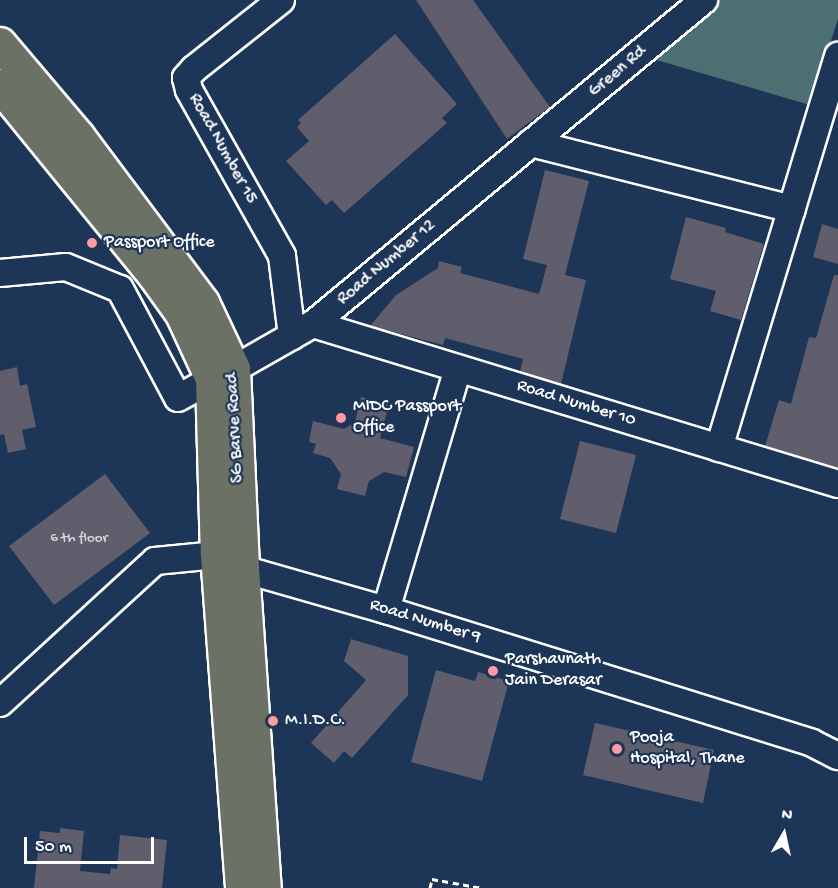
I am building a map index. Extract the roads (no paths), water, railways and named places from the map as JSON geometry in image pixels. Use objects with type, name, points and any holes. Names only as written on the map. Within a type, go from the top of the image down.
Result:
[{"type":"main road","name":"SG Barve Road","points":[[0,44],[78,136],[202,303],[223,374],[242,888]]},
{"type":"main road","name":"SG Barve Road","points":[[0,86],[154,275],[223,374]]},
{"type":"main road","name":"SG Barve Road","points":[[230,562],[265,888]]},
{"type":"street","name":"Road Number 15","points":[[281,0],[194,69],[186,78],[189,90],[282,256],[303,330]]},
{"type":"street","name":"Green Rd","points":[[531,143],[704,0]]},
{"type":"street","points":[[719,448],[838,56]]},
{"type":"street","name":"Road Number 12","points":[[120,289],[177,398],[303,330],[531,143]]},
{"type":"street","points":[[531,143],[792,209]]},
{"type":"street","points":[[0,273],[66,267],[120,289],[154,275]]},
{"type":"street","name":"Road Number 10","points":[[303,330],[458,368],[838,484]]},
{"type":"street","points":[[386,610],[458,368]]},
{"type":"street","points":[[0,703],[155,561],[230,562]]},
{"type":"street","name":"Road Number 9","points":[[230,562],[812,743],[838,756]]},
{"type":"place","name":"Passport Office","points":[[92,243]]},
{"type":"place","name":"MIDC Passport Office","points":[[341,418]]},
{"type":"place","name":"Parshavnath Jain Derasar","points":[[493,671]]},
{"type":"place","name":"M.I.D.C.","points":[[273,721]]},
{"type":"place","name":"Pooja Hospital, Thane","points":[[617,749]]}]
